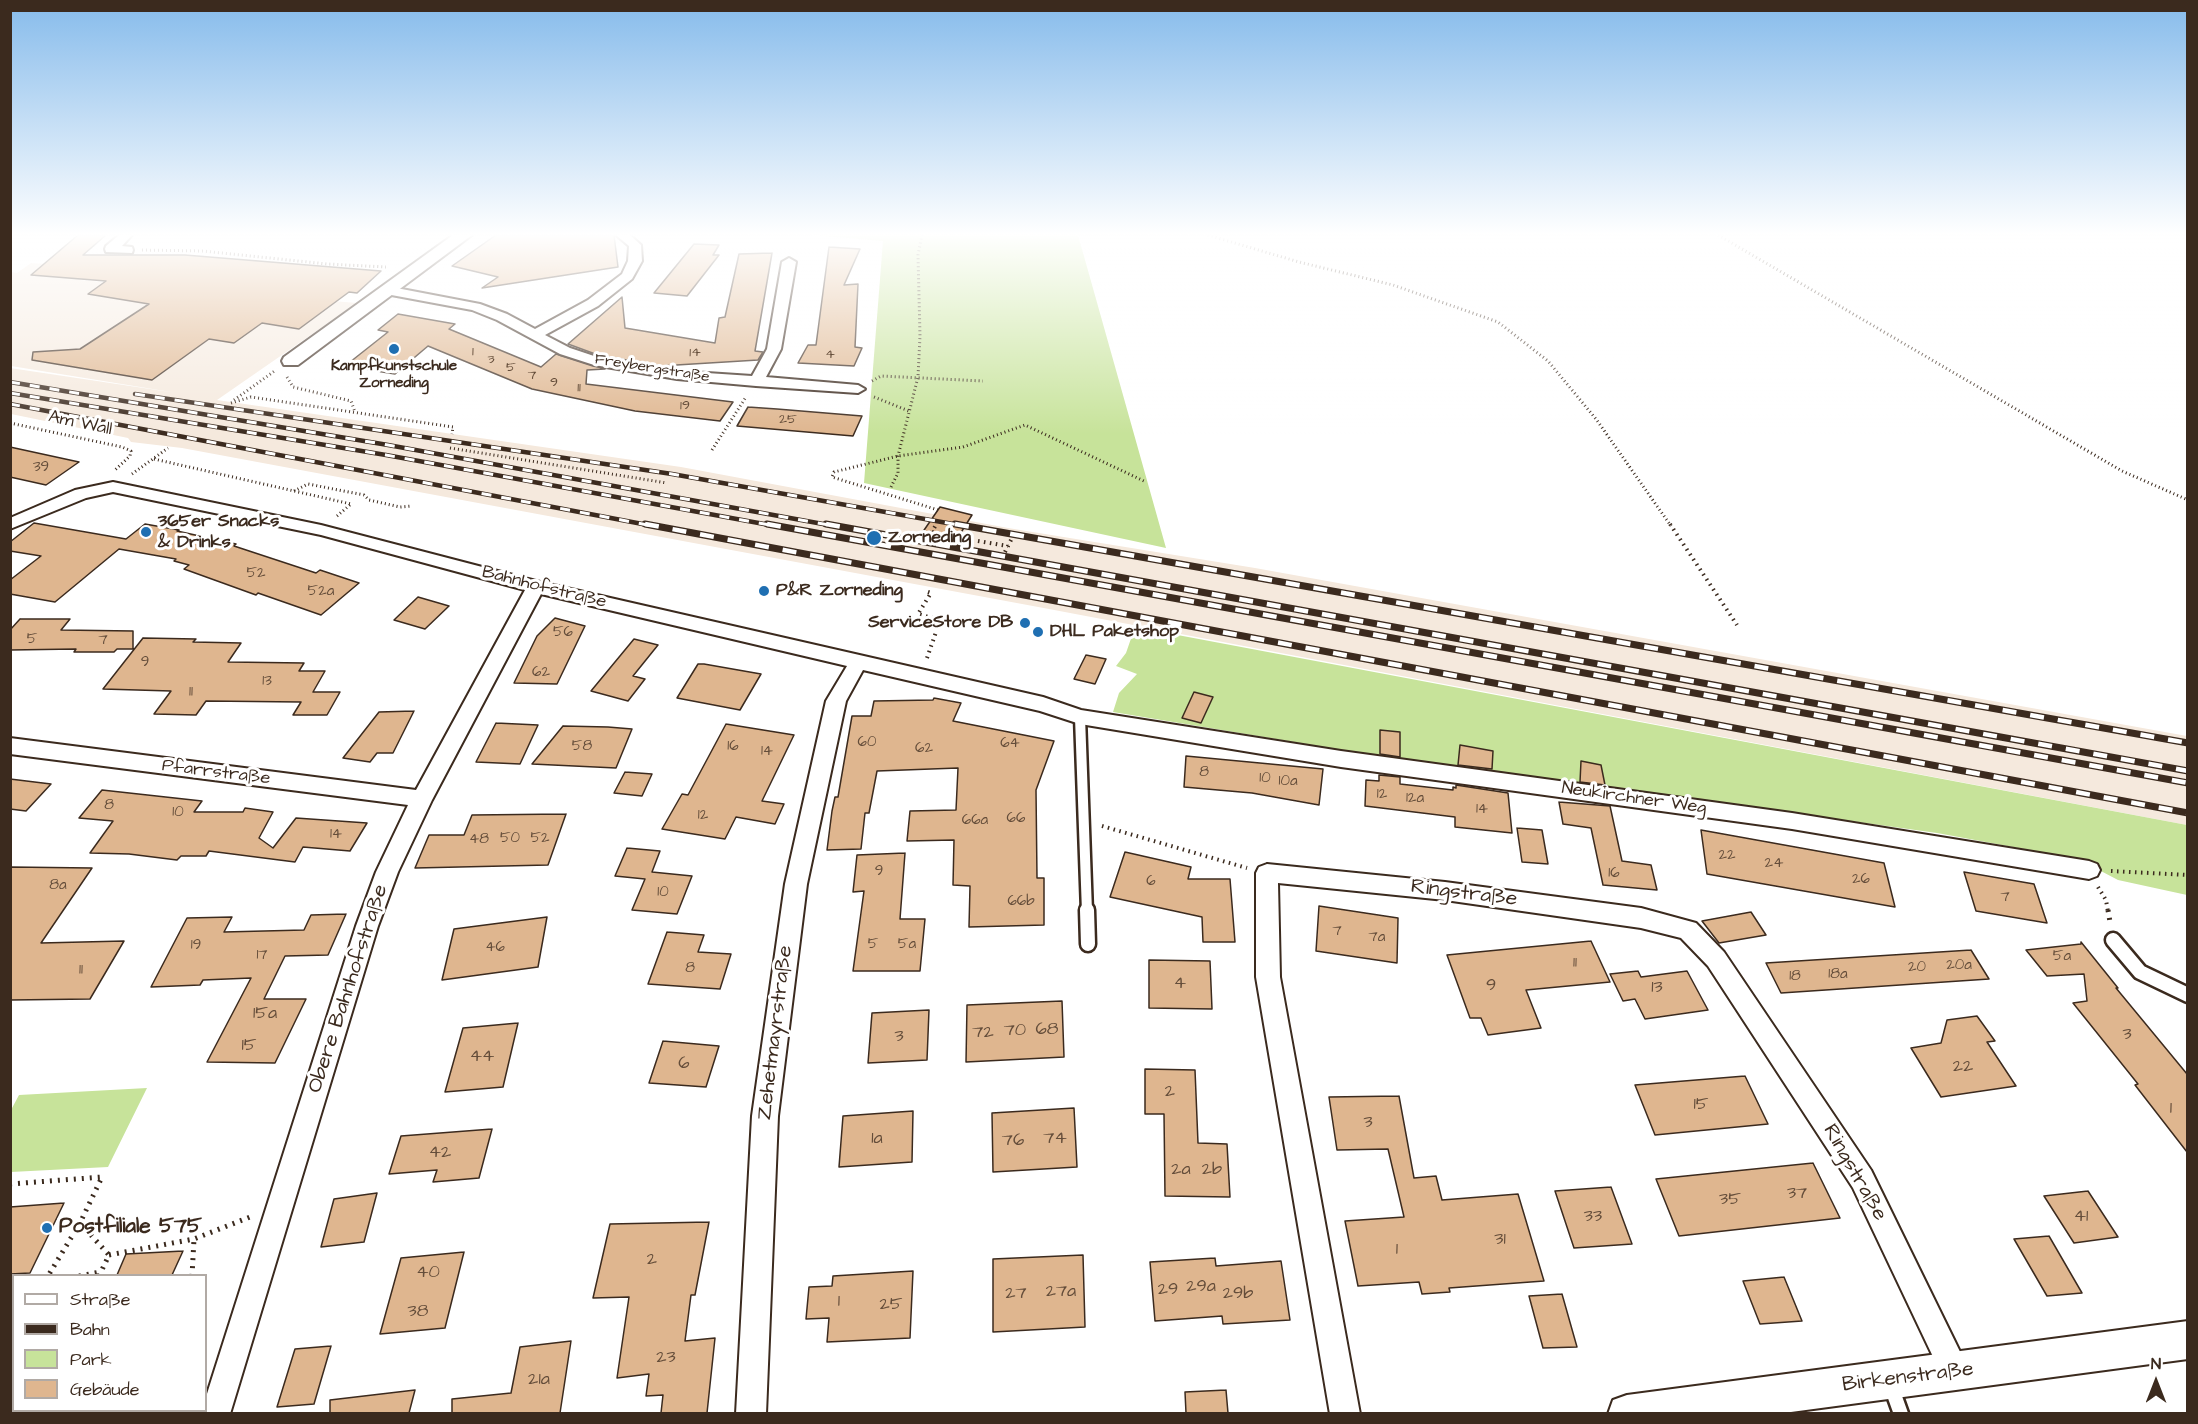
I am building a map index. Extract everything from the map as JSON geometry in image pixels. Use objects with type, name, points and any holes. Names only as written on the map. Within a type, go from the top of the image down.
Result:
[{"type":"street","points":[[291,361],[371,301]]},
{"type":"street","name":"Freybergstraße","points":[[445,301],[474,307],[502,317],[565,351],[594,361],[677,375],[858,389]]},
{"type":"street","points":[[534,335],[595,301]]},
{"type":"street","points":[[756,382],[765,370],[774,349],[782,301]]},
{"type":"street","name":"Bahnhofstraße","points":[[10,524],[81,494],[120,483],[140,491],[321,530],[536,587],[1043,704],[1080,717]]},
{"type":"street","name":"Obere Bahnhofstraße","points":[[215,1413],[367,926],[390,864],[422,799],[536,587]]},
{"type":"street","name":"Zehetmayrstraße","points":[[751,1413],[765,1116],[796,884],[836,701],[858,663]]},
{"type":"street","name":"Neukirchner Weg","points":[[1080,717],[1341,759],[1792,821],[2089,870]]},
{"type":"street","name":"Pfarrstraße","points":[[10,746],[422,799]]},
{"type":"street","points":[[1267,873],[1268,977],[1345,1413]]},
{"type":"street","name":"Ringstraße","points":[[1267,873],[1445,891],[1641,918],[1688,930],[1716,959],[1862,1179],[1954,1372]]},
{"type":"street","name":"Birkenstraße","points":[[1628,1413],[1895,1397],[1954,1372],[2187,1340]]},
{"type":"lane","points":[[1080,717],[1088,944]]},
{"type":"lane","points":[[2114,940],[2140,972],[2187,995]]},
{"type":"path","points":[[891,487],[898,473],[898,456],[918,377],[919,301]]},
{"type":"path","points":[[1440,301],[1498,322],[1548,361],[1596,419],[1668,520],[1737,625]]},
{"type":"path","points":[[1832,301],[2122,471],[2187,500]]},
{"type":"path","points":[[291,361],[286,374],[293,387],[351,400],[355,412]]},
{"type":"path","points":[[858,389],[881,376],[983,381]]},
{"type":"path","points":[[265,377],[231,403],[251,397],[453,427],[452,434]]},
{"type":"path","points":[[858,389],[909,411]]},
{"type":"path","points":[[712,450],[744,402]]},
{"type":"path","name":"Am Wall","points":[[10,423],[122,447],[131,451],[130,456],[109,475],[107,482],[120,483]]},
{"type":"path","points":[[938,510],[832,477],[834,472],[898,456],[963,447],[1025,425],[1146,482]]},
{"type":"path","points":[[120,483],[168,448]]},
{"type":"path","points":[[450,448],[667,483]]},
{"type":"path","points":[[154,459],[351,504]]},
{"type":"path","points":[[294,491],[308,484],[364,495],[369,500],[400,507],[412,506]]},
{"type":"path","points":[[928,538],[936,525]]},
{"type":"path","points":[[932,532],[963,538]]},
{"type":"path","points":[[1005,552],[1012,538]]},
{"type":"path","points":[[978,541],[1008,546]]},
{"type":"path","points":[[928,592],[931,593],[918,614],[936,617],[936,632],[928,655]]},
{"type":"path","points":[[1101,817],[1102,827],[1267,873]]},
{"type":"path","points":[[2089,870],[2187,875]]},
{"type":"path","points":[[10,1184],[102,1178],[80,1222],[49,1274]]},
{"type":"path","points":[[109,1255],[194,1239],[280,1205]]},
{"type":"path","points":[[80,1222],[109,1255]]},
{"type":"path","points":[[192,1274],[194,1239]]},
{"type":"path","points":[[100,1274],[109,1255]]},
{"type":"shaded area","points":[[11,301],[357,303],[217,400],[681,467],[1008,528],[1255,568],[2187,736],[2187,825],[1049,609],[182,448],[131,442],[128,438],[11,414],[10,368],[177,393],[11,366]]},
{"type":"green space","points":[[878,301],[1097,301],[1166,548],[864,483]]},
{"type":"green space","points":[[1135,627],[2187,825],[2187,895],[2118,880],[2078,859],[1937,833],[1342,750],[1113,712],[1119,693],[1137,674],[1116,666],[1126,653]]},
{"type":"green space","points":[[147,1088],[108,1167],[11,1172],[11,1110],[19,1095]]},
{"type":"building","points":[[133,301],[336,301],[299,329],[262,323],[234,343],[209,339],[152,380],[32,360],[33,352],[80,349],[149,304]]},
{"type":"building","points":[[617,301],[622,301],[625,328],[715,343],[719,318],[725,317],[728,301],[764,301],[755,351],[763,352],[758,360],[660,366],[598,355],[568,344]]},
{"type":"building","points":[[822,301],[857,301],[855,347],[862,348],[854,366],[798,363],[808,345],[816,345]]},
{"type":"building","points":[[398,314],[455,324],[449,329],[541,367],[556,354],[605,369],[587,370],[586,384],[733,402],[720,421],[635,411],[532,389],[428,346],[395,374],[345,366],[388,332],[378,330]]},
{"type":"building","points":[[748,407],[862,416],[853,436],[737,426]]},
{"type":"building","points":[[10,447],[79,462],[46,485],[10,477]]},
{"type":"building","points":[[940,507],[972,515],[955,542],[920,536]]},
{"type":"building","points":[[34,523],[126,539],[145,524],[179,530],[177,531],[236,544],[234,546],[316,573],[320,570],[359,583],[321,615],[184,569],[189,565],[174,561],[176,559],[119,549],[55,602],[10,594],[10,580],[41,556],[10,551],[10,542]]},
{"type":"building","points":[[418,597],[449,606],[425,629],[394,620]]},
{"type":"building","points":[[555,618],[585,626],[557,684],[514,683],[537,636]]},
{"type":"building","points":[[20,619],[70,619],[61,630],[133,631],[133,649],[117,649],[114,652],[74,652],[76,649],[10,650],[10,630]]},
{"type":"building","points":[[143,638],[241,643],[228,662],[304,663],[299,671],[325,671],[313,692],[340,692],[327,715],[293,715],[301,702],[206,701],[196,715],[154,714],[171,691],[103,689]]},
{"type":"building","points":[[634,639],[658,645],[633,676],[645,679],[628,701],[591,691]]},
{"type":"building","points":[[1086,655],[1106,659],[1095,684],[1074,679]]},
{"type":"building","points":[[698,664],[761,674],[740,710],[677,698]]},
{"type":"building","points":[[1194,692],[1213,697],[1201,723],[1182,718]]},
{"type":"building","points":[[934,698],[961,703],[953,721],[1054,741],[1036,790],[1037,878],[1044,878],[1044,925],[969,927],[970,886],[953,885],[954,840],[907,841],[910,811],[956,810],[958,768],[877,771],[869,813],[865,813],[861,849],[827,850],[832,811],[835,797],[838,797],[852,716],[871,716],[874,701],[933,700]]},
{"type":"building","points":[[414,711],[393,753],[377,753],[370,762],[343,758],[379,712]]},
{"type":"building","points":[[496,723],[538,725],[520,764],[476,762]]},
{"type":"building","points":[[726,724],[794,735],[762,801],[784,804],[775,824],[736,817],[725,839],[662,829],[682,794],[688,795]]},
{"type":"building","points":[[563,726],[632,729],[616,768],[532,764]]},
{"type":"building","points":[[1380,730],[1400,732],[1400,757],[1380,754]]},
{"type":"building","points":[[1460,745],[1493,751],[1492,769],[1458,765]]},
{"type":"building","points":[[1186,756],[1323,769],[1319,805],[1252,793],[1184,787]]},
{"type":"building","points":[[1581,761],[1601,765],[1605,785],[1580,782]]},
{"type":"building","points":[[625,772],[652,774],[642,796],[614,793]]},
{"type":"building","points":[[1379,775],[1400,777],[1400,784],[1453,790],[1456,785],[1508,793],[1512,833],[1455,827],[1455,817],[1365,806],[1366,780],[1379,781]]},
{"type":"building","points":[[10,779],[51,784],[26,811],[10,809]]},
{"type":"building","points":[[102,790],[202,801],[194,812],[243,812],[245,808],[273,812],[259,838],[273,848],[296,818],[367,823],[350,851],[303,847],[295,862],[209,851],[206,856],[181,856],[177,860],[129,854],[90,853],[113,821],[79,818]]},
{"type":"building","points":[[1559,802],[1610,806],[1622,861],[1651,865],[1657,890],[1603,885],[1591,828],[1563,824]]},
{"type":"building","points":[[566,814],[548,865],[415,868],[429,835],[464,835],[472,815]]},
{"type":"building","points":[[1517,828],[1542,830],[1548,864],[1522,862]]},
{"type":"building","points":[[1701,830],[1884,863],[1895,907],[1707,874]]},
{"type":"building","points":[[627,848],[660,851],[652,872],[692,876],[677,914],[632,910],[645,879],[615,876]]},
{"type":"building","points":[[1125,852],[1191,867],[1188,879],[1230,879],[1235,942],[1203,942],[1202,917],[1110,897]]},
{"type":"building","points":[[905,853],[900,919],[925,919],[920,971],[853,971],[864,891],[853,892],[857,855]]},
{"type":"building","points":[[10,867],[92,868],[41,943],[124,941],[90,999],[10,1000]]},
{"type":"building","points":[[1964,872],[2034,884],[2047,923],[1976,911]]},
{"type":"building","points":[[1319,906],[1398,918],[1397,963],[1316,951]]},
{"type":"building","points":[[1751,912],[1766,935],[1719,943],[1702,921]]},
{"type":"building","points":[[346,914],[328,955],[285,956],[264,999],[306,999],[275,1063],[207,1062],[251,978],[203,980],[200,985],[151,987],[187,918],[232,917],[224,932],[304,930],[311,915]]},
{"type":"building","points":[[547,917],[538,967],[442,980],[454,929]]},
{"type":"building","points":[[667,932],[704,935],[698,952],[731,954],[720,989],[648,984]]},
{"type":"building","points":[[1591,941],[1610,982],[1526,990],[1541,1028],[1488,1035],[1481,1018],[1470,1018],[1447,955]]},
{"type":"building","points":[[2081,942],[2187,1074],[2187,1152],[2135,1085],[2138,1084],[2073,1003],[2087,1001],[2084,974],[2047,976],[2026,950],[2081,944]]},
{"type":"building","points":[[1971,950],[1989,979],[1781,993],[1766,963]]},
{"type":"building","points":[[1149,960],[1210,961],[1212,1009],[1149,1008]]},
{"type":"building","points":[[1638,971],[1641,977],[1687,971],[1708,1010],[1645,1019],[1635,999],[1623,1001],[1610,974]]},
{"type":"building","points":[[1062,1001],[1064,1057],[966,1062],[967,1005]]},
{"type":"building","points":[[929,1010],[927,1060],[868,1063],[872,1013]]},
{"type":"building","points":[[1977,1016],[1995,1041],[1987,1042],[2016,1086],[1941,1097],[1911,1048],[1941,1043],[1947,1020]]},
{"type":"building","points":[[518,1023],[503,1087],[445,1092],[463,1028]]},
{"type":"building","points":[[663,1041],[719,1046],[706,1087],[649,1083]]},
{"type":"building","points":[[1145,1069],[1195,1070],[1198,1143],[1227,1144],[1230,1197],[1165,1196],[1164,1114],[1145,1114]]},
{"type":"building","points":[[1745,1076],[1768,1124],[1655,1135],[1635,1085]]},
{"type":"building","points":[[1399,1096],[1414,1178],[1436,1176],[1442,1200],[1518,1194],[1544,1281],[1449,1288],[1450,1292],[1422,1294],[1419,1282],[1358,1286],[1345,1221],[1404,1217],[1388,1149],[1337,1150],[1329,1097]]},
{"type":"building","points":[[1074,1108],[1077,1167],[993,1172],[992,1113]]},
{"type":"building","points":[[913,1111],[912,1162],[839,1167],[843,1116]]},
{"type":"building","points":[[492,1129],[479,1178],[433,1182],[437,1170],[389,1174],[401,1136]]},
{"type":"building","points":[[1813,1163],[1840,1218],[1679,1236],[1656,1179]]},
{"type":"building","points":[[1611,1187],[1632,1244],[1574,1248],[1555,1191]]},
{"type":"building","points":[[2088,1191],[2118,1237],[2074,1243],[2044,1196]]},
{"type":"building","points":[[377,1193],[364,1242],[321,1247],[334,1199]]},
{"type":"building","points":[[64,1203],[30,1273],[10,1274],[10,1207]]},
{"type":"building","points":[[709,1222],[695,1295],[691,1295],[685,1341],[715,1338],[707,1413],[661,1413],[663,1395],[646,1396],[649,1374],[617,1378],[629,1297],[593,1298],[610,1224]]},
{"type":"building","points":[[2049,1236],[2082,1293],[2047,1296],[2014,1239]]},
{"type":"building","points":[[183,1251],[172,1274],[117,1274],[126,1254]]},
{"type":"building","points":[[464,1252],[445,1328],[380,1334],[401,1258]]},
{"type":"building","points":[[1083,1255],[1085,1327],[993,1332],[993,1259]]},
{"type":"building","points":[[1215,1258],[1216,1266],[1281,1261],[1290,1320],[1223,1324],[1222,1316],[1155,1321],[1150,1262]]},
{"type":"building","points":[[913,1271],[910,1338],[827,1342],[829,1318],[806,1319],[809,1287],[832,1286],[833,1276]]},
{"type":"building","points":[[1784,1277],[1802,1321],[1760,1324],[1743,1281]]},
{"type":"building","points":[[1562,1294],[1577,1347],[1543,1348],[1529,1296]]},
{"type":"building","points":[[571,1341],[560,1413],[452,1413],[452,1399],[511,1393],[520,1347]]},
{"type":"building","points":[[331,1346],[314,1404],[277,1407],[295,1349]]},
{"type":"building","points":[[415,1390],[409,1413],[330,1413],[330,1400]]},
{"type":"building","points":[[1226,1390],[1228,1413],[1186,1413],[1185,1392]]},
{"type":"railway","points":[[10,382],[388,445],[834,526]]},
{"type":"railway","points":[[10,393],[386,455],[775,526]]},
{"type":"railway","points":[[135,394],[672,474],[964,526]]},
{"type":"railway","points":[[10,404],[653,526]]},
{"type":"railway","points":[[645,524],[2188,813]]},
{"type":"railway","points":[[767,524],[2188,783]]},
{"type":"railway","points":[[826,524],[2188,771]]},
{"type":"railway","points":[[955,524],[2188,743]]},
{"type":"place","name":"Kampfkunstschule Zorneding","points":[[394,349]]},
{"type":"place","name":"365er Snacks & Drinks","points":[[146,532]]},
{"type":"place","name":"Zorneding","points":[[874,538]]},
{"type":"place","name":"P&R Zorneding","points":[[764,591]]},
{"type":"place","name":"ServiceStore DB","points":[[1025,623]]},
{"type":"place","name":"DHL Paketshop","points":[[1038,632]]},
{"type":"place","name":"Postfiliale 575","points":[[47,1228]]}]
